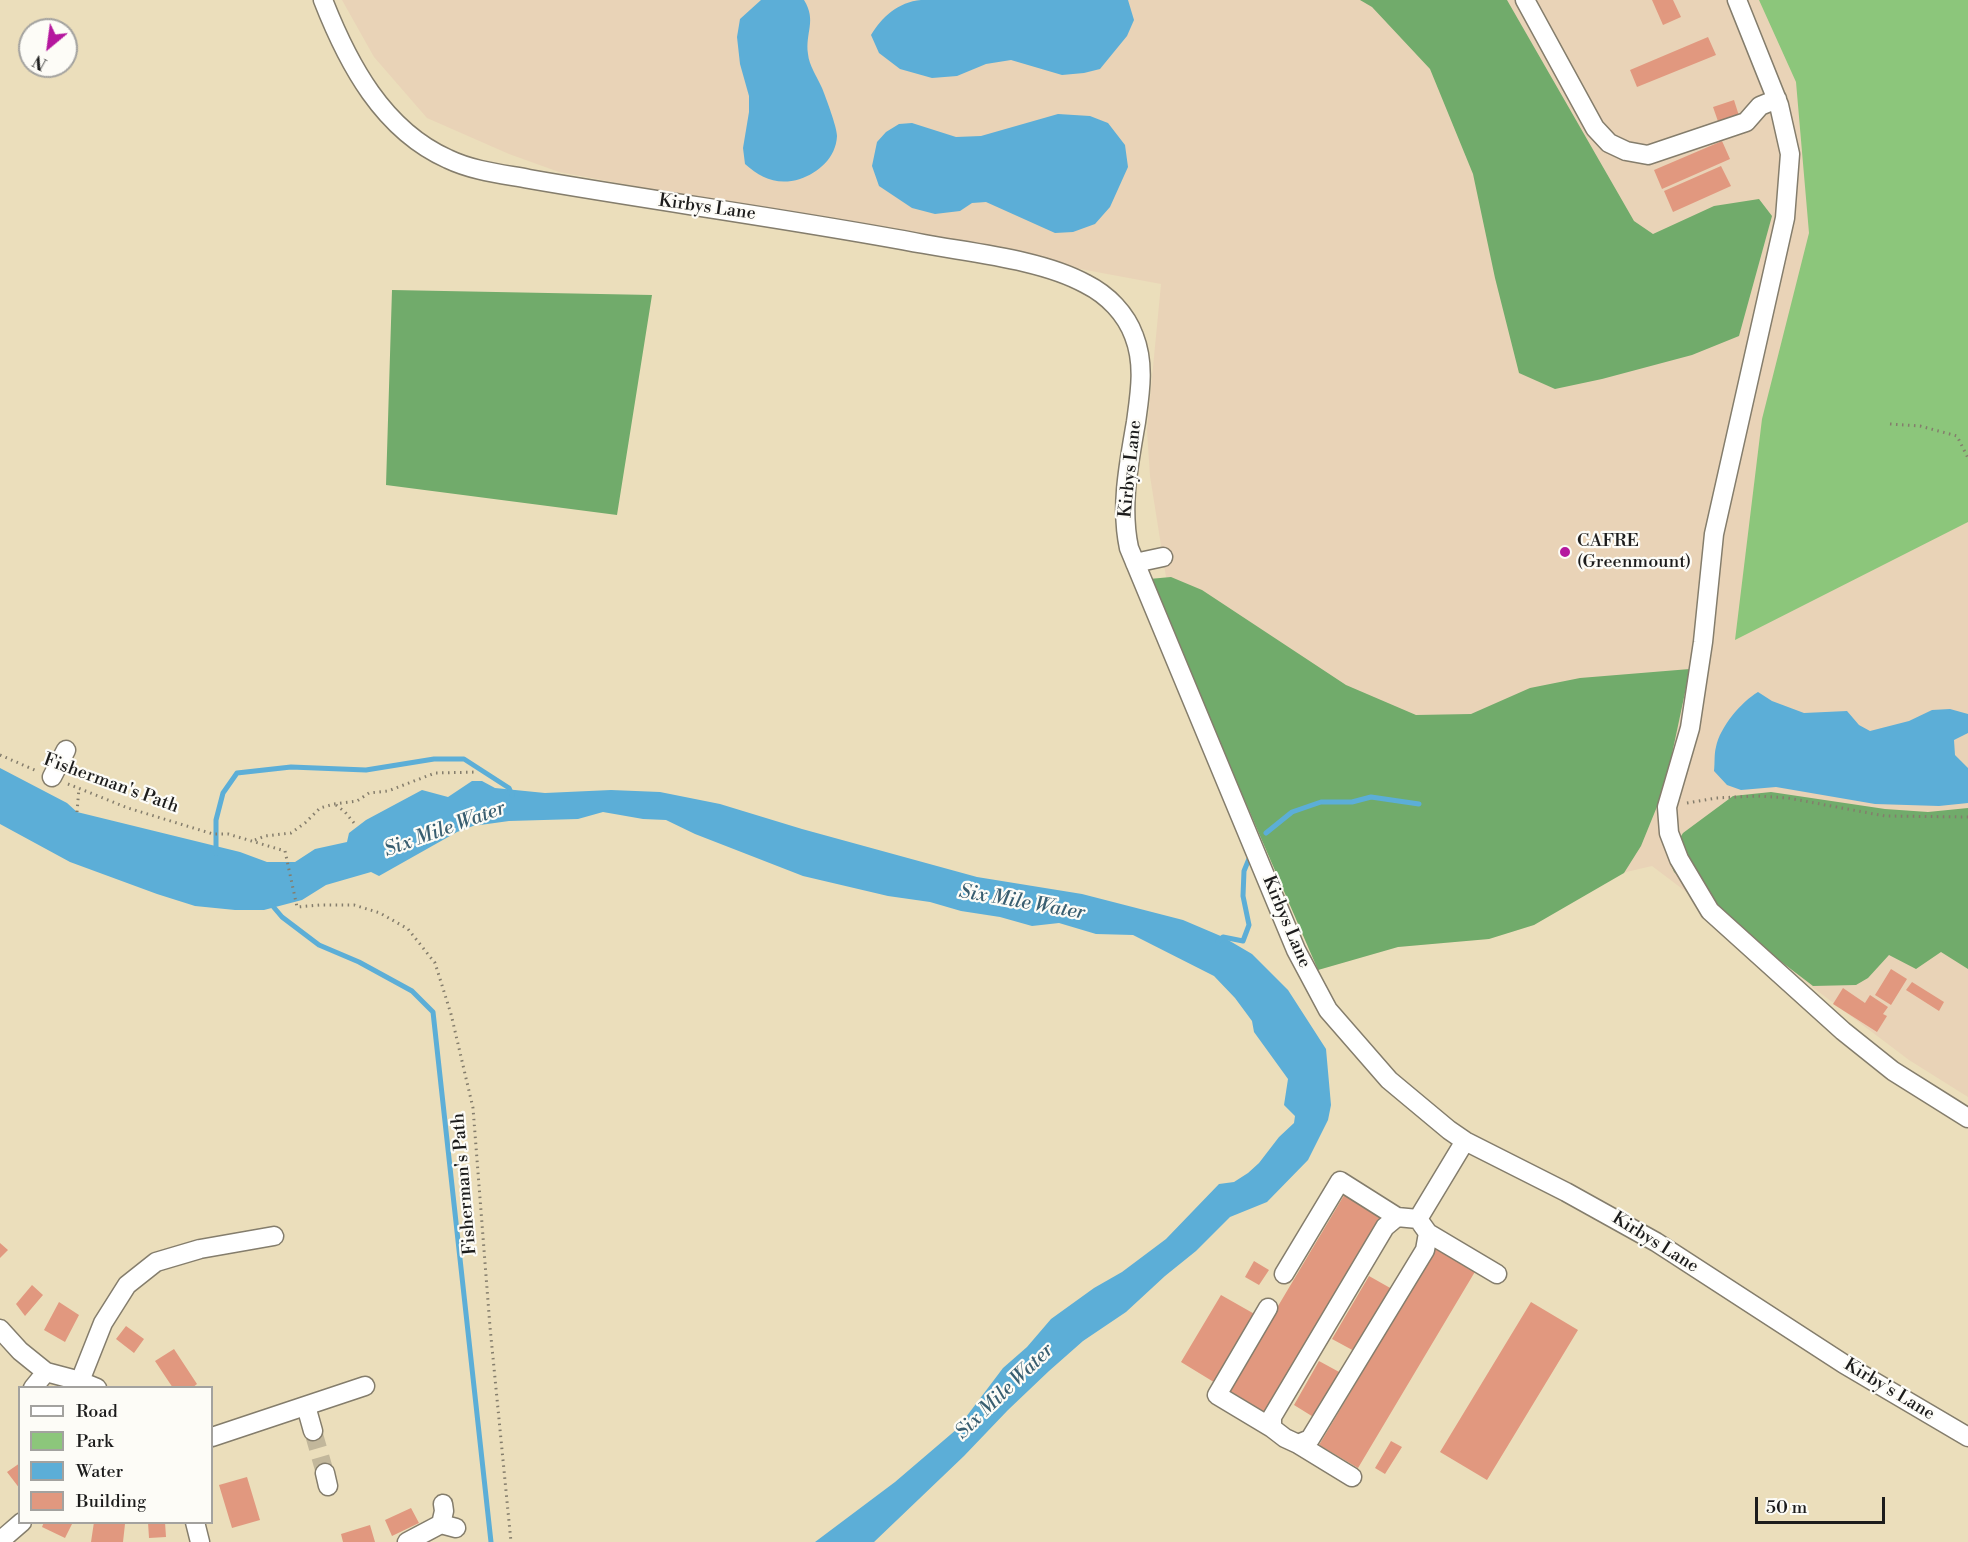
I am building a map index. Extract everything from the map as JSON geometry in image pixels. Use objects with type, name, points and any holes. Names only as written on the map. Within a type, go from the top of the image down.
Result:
[{"type":"street","name":"Kirbys Lane","points":[[323,0],[354,67],[382,109],[406,133],[420,143],[461,165],[561,185],[801,222],[997,257],[1058,271],[1088,284],[1112,303],[1127,321],[1140,354],[1141,387],[1119,495],[1129,548],[1296,950],[1328,1010],[1389,1080],[1465,1141],[1646,1236],[1810,1342]]},
{"type":"street","points":[[1525,0],[1595,128],[1609,143],[1626,151],[1647,155],[1746,122],[1760,106],[1777,99]]},
{"type":"street","points":[[1737,0],[1777,99],[1790,154],[1785,218],[1714,534],[1703,642],[1690,728],[1667,807],[1669,833],[1679,859],[1710,911],[1843,1030],[1893,1071],[1968,1118]]},
{"type":"street","points":[[1135,563],[1163,557]]},
{"type":"street","points":[[52,777],[66,750]]},
{"type":"street","points":[[1298,1444],[1310,1439],[1425,1250],[1423,1226],[1465,1141]]},
{"type":"street","points":[[1284,1274],[1340,1181],[1397,1217],[1423,1226],[1497,1274]]},
{"type":"street","points":[[1272,1428],[1272,1417],[1385,1227],[1397,1217]]},
{"type":"street","points":[[80,1381],[103,1323],[127,1285],[156,1262],[200,1249],[274,1236]]},
{"type":"street","points":[[1268,1308],[1217,1395],[1352,1477]]},
{"type":"street","points":[[0,1329],[20,1351],[46,1372],[92,1386]]},
{"type":"street","name":"Kirby's Lane","points":[[1810,1342],[1968,1437]]},
{"type":"street","points":[[35,1386],[46,1372]]},
{"type":"street","points":[[213,1437],[365,1386]]},
{"type":"street","points":[[306,1406],[313,1431]]},
{"type":"street","points":[[407,1542],[448,1526],[442,1504]]},
{"type":"street","points":[[0,1541],[20,1524]]},
{"type":"street","points":[[196,1524],[200,1542]]},
{"type":"path","points":[[1890,424],[1920,426],[1957,436],[1968,458]]},
{"type":"path","name":"Fisherman's Path","points":[[0,755],[128,808],[213,834],[228,834],[285,850],[297,907],[354,905],[380,913],[408,928],[435,963],[451,1014],[473,1108],[490,1327],[511,1542]]},
{"type":"path","points":[[253,841],[265,836],[291,833],[320,808],[357,801],[369,793],[388,791],[435,773],[478,772]]},
{"type":"path","points":[[77,812],[79,788]]},
{"type":"path","points":[[1667,807],[1716,798],[1757,796],[1788,798],[1885,816],[1968,817]]},
{"type":"path","points":[[334,804],[354,823]]},
{"type":"shaded area","name":"CAFRE (Greenmount)","points":[[342,0],[1968,0],[1968,1097],[1909,1060],[1652,866],[1622,873],[1534,925],[1489,939],[1398,947],[1318,970],[1166,577],[1150,476],[1147,430],[1161,284],[559,172],[509,154],[427,118],[374,57]]},
{"type":"green space","points":[[1360,0],[1507,0],[1634,221],[1653,234],[1714,206],[1759,199],[1772,216],[1739,336],[1692,355],[1555,389],[1519,373],[1495,278],[1473,174],[1430,69],[1372,7]]},
{"type":"green space","points":[[1759,0],[1968,0],[1968,522],[1735,640],[1762,419],[1809,233],[1796,82]]},
{"type":"green space","points":[[392,290],[652,295],[617,515],[386,485]]},
{"type":"green space","points":[[1171,577],[1202,590],[1346,685],[1416,715],[1471,714],[1530,688],[1580,678],[1690,669],[1665,787],[1641,846],[1624,873],[1534,925],[1489,939],[1398,947],[1318,970],[1149,579]]},
{"type":"green space","points":[[1771,792],[1885,809],[1928,812],[1968,808],[1968,969],[1941,952],[1916,969],[1889,955],[1868,978],[1856,985],[1813,986],[1737,928],[1674,872],[1668,857],[1683,833],[1733,796]]},
{"type":"water","points":[[761,0],[804,0],[810,14],[807,46],[809,58],[837,132],[836,144],[825,164],[807,176],[792,181],[770,179],[745,164],[743,148],[749,112],[749,96],[740,64],[737,37],[740,19]]},
{"type":"water","points":[[921,0],[1128,0],[1134,20],[1127,36],[1100,69],[1062,75],[1011,60],[986,64],[957,76],[932,78],[900,69],[879,53],[871,35],[880,22],[898,7]]},
{"type":"water","points":[[1058,114],[1090,116],[1108,123],[1125,145],[1128,167],[1110,207],[1095,224],[1073,232],[1055,233],[986,202],[972,203],[960,211],[935,214],[912,208],[879,186],[872,166],[877,142],[886,132],[899,124],[912,123],[956,137],[981,136]]},
{"type":"water","points":[[1758,692],[1772,701],[1804,713],[1847,711],[1859,725],[1870,731],[1909,721],[1932,710],[1950,709],[1968,714],[1968,733],[1954,740],[1955,755],[1968,768],[1968,803],[1939,806],[1875,804],[1776,787],[1741,790],[1727,785],[1714,771],[1718,739],[1732,716]]},
{"type":"water","name":"Six Mile Water","points":[[0,768],[67,803],[77,812],[240,852],[267,862],[295,862],[315,849],[347,842],[349,833],[366,820],[422,790],[448,797],[472,781],[482,781],[495,788],[545,793],[611,790],[660,792],[720,804],[977,877],[1082,894],[1183,920],[1223,937],[1252,954],[1288,990],[1326,1049],[1331,1105],[1328,1120],[1308,1160],[1267,1202],[1230,1217],[1196,1251],[1126,1312],[1083,1341],[1008,1410],[964,1456],[874,1542],[815,1542],[895,1482],[957,1429],[1003,1368],[1027,1347],[1051,1319],[1094,1288],[1122,1272],[1166,1239],[1219,1184],[1234,1182],[1248,1173],[1294,1123],[1295,1116],[1284,1105],[1288,1079],[1254,1032],[1252,1021],[1235,998],[1214,976],[1133,935],[1096,934],[1059,923],[1032,926],[930,902],[888,896],[803,876],[695,834],[666,820],[643,819],[603,812],[578,819],[509,821],[473,826],[457,832],[379,876],[371,872],[326,885],[302,900],[264,910],[195,906],[70,862],[0,824]]},
{"type":"building","points":[[1652,0],[1673,0],[1681,17],[1663,25]]},
{"type":"building","points":[[1708,37],[1716,55],[1637,87],[1630,70]]},
{"type":"building","points":[[1734,100],[1740,119],[1720,127],[1713,107]]},
{"type":"building","points":[[1722,141],[1730,159],[1662,189],[1654,170]]},
{"type":"building","points":[[1721,166],[1731,186],[1673,212],[1664,191]]},
{"type":"building","points":[[1891,969],[1907,979],[1891,1005],[1875,995]]},
{"type":"building","points":[[1912,982],[1944,1002],[1939,1011],[1906,990]]},
{"type":"building","points":[[1843,988],[1865,1003],[1870,995],[1888,1007],[1883,1014],[1887,1016],[1877,1032],[1833,1004]]},
{"type":"building","points":[[1346,1192],[1384,1215],[1266,1413],[1228,1390]]},
{"type":"building","points":[[0,1243],[8,1250],[0,1258]]},
{"type":"building","points":[[1437,1247],[1476,1270],[1358,1468],[1319,1445]]},
{"type":"building","points":[[1254,1261],[1269,1270],[1259,1285],[1245,1277]]},
{"type":"building","points":[[1369,1276],[1392,1289],[1356,1352],[1332,1339]]},
{"type":"building","points":[[32,1285],[43,1295],[25,1316],[16,1304]]},
{"type":"building","points":[[1221,1295],[1258,1316],[1217,1384],[1181,1362]]},
{"type":"building","points":[[59,1302],[79,1315],[65,1342],[44,1330]]},
{"type":"building","points":[[1531,1302],[1578,1330],[1487,1480],[1440,1452]]},
{"type":"building","points":[[126,1326],[144,1339],[134,1353],[116,1339]]},
{"type":"building","points":[[174,1349],[197,1384],[172,1386],[155,1361]]},
{"type":"building","points":[[1319,1361],[1341,1373],[1315,1418],[1294,1405]]},
{"type":"building","points":[[1391,1441],[1402,1447],[1385,1474],[1375,1468]]},
{"type":"building","points":[[18,1464],[18,1486],[7,1472]]},
{"type":"building","points":[[247,1477],[260,1520],[232,1528],[219,1485]]},
{"type":"building","points":[[411,1508],[419,1523],[392,1536],[385,1520]]},
{"type":"building","points":[[43,1524],[72,1524],[65,1538],[42,1527]]},
{"type":"building","points":[[94,1524],[125,1524],[123,1542],[91,1542]]},
{"type":"building","points":[[148,1524],[165,1524],[166,1537],[149,1538]]},
{"type":"building","points":[[370,1525],[375,1542],[343,1542],[341,1534]]},
{"type":"waterway","points":[[216,853],[216,820],[223,793],[237,773],[291,767],[366,770],[434,759],[464,759],[509,788],[512,795]]},
{"type":"waterway","points":[[1266,833],[1292,812],[1321,802],[1352,802],[1371,797],[1419,804]]},
{"type":"waterway","points":[[1218,941],[1223,937],[1243,941],[1249,925],[1243,896],[1244,871],[1251,854]]},
{"type":"waterway","points":[[271,904],[282,917],[319,945],[359,962],[412,991],[433,1012],[491,1542]]},
{"type":"tunnel","points":[[313,1431],[325,1473]]},
{"type":"place","name":"CAFRE (Greenmount)","points":[[1565,552]]}]
